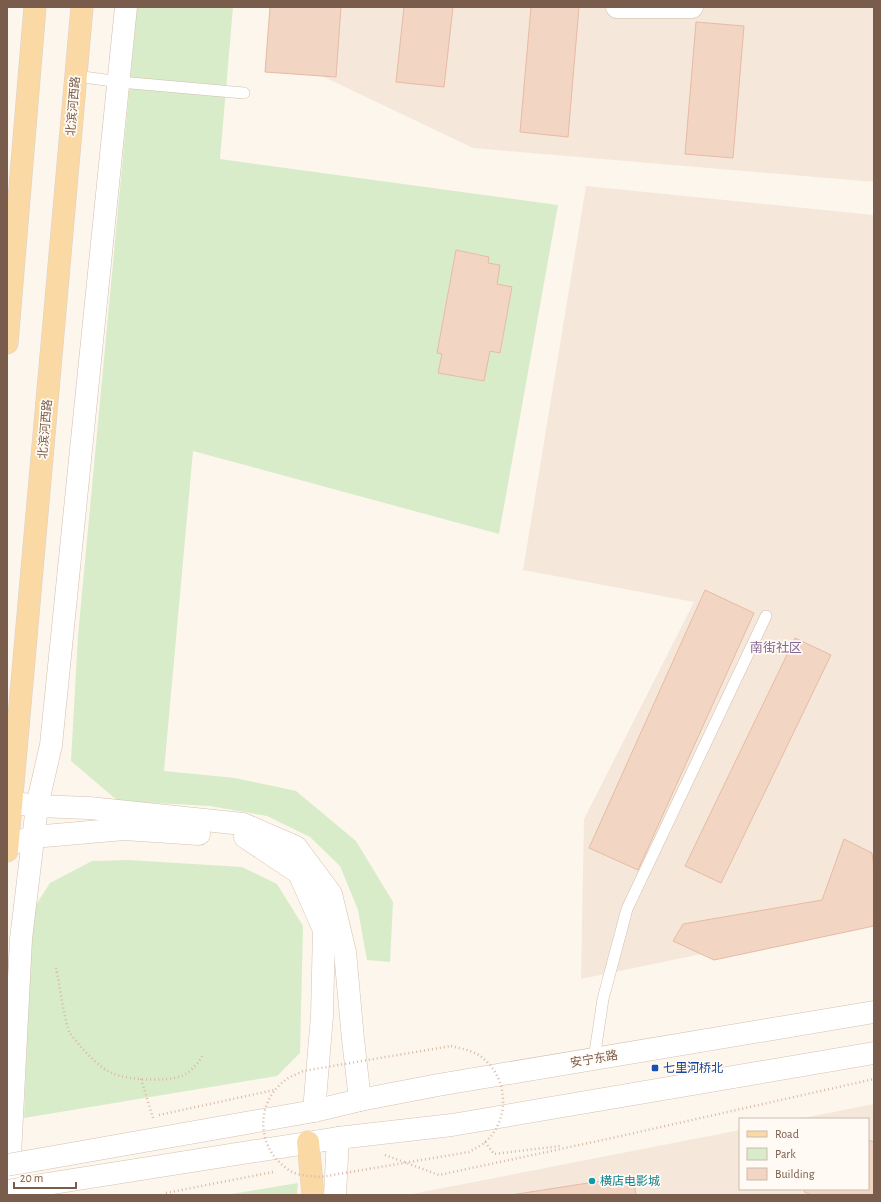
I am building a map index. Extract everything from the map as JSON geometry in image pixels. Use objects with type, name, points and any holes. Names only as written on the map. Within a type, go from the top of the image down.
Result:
[{"type":"main road","points":[[7,343],[35,7]]},
{"type":"main road","name":"北滨河西路","points":[[7,851],[10,802],[82,7]]},
{"type":"main road","points":[[8,1195],[21,939],[37,806],[51,745],[120,82],[126,7]]},
{"type":"main road","points":[[618,7],[692,7]]},
{"type":"main road","points":[[10,802],[37,806],[89,808],[243,824],[296,847],[331,894],[346,952],[360,1100]]},
{"type":"main road","points":[[7,846],[33,837],[124,829],[247,837],[299,873],[324,930],[322,1016],[314,1111]]},
{"type":"main road","name":"安宁东路","points":[[7,1165],[314,1111],[360,1100],[874,1012]]},
{"type":"main road","points":[[7,1191],[308,1142],[452,1125],[874,1053]]},
{"type":"main road","points":[[335,1195],[338,1138]]},
{"type":"main road","points":[[308,1142],[314,1195]]},
{"type":"lane","points":[[76,76],[120,82],[244,93]]},
{"type":"lane","points":[[594,1059],[603,999],[627,909],[766,616]]},
{"type":"path","points":[[56,968],[69,1032],[88,1055],[114,1074],[141,1079],[162,1079],[180,1076],[196,1067],[202,1056]]},
{"type":"path","points":[[451,1046],[470,1050],[485,1060],[497,1074],[503,1092],[503,1110],[497,1128],[485,1142],[469,1152],[321,1177],[304,1176],[287,1169],[274,1157],[266,1141],[263,1124],[266,1106],[274,1090],[287,1078],[304,1071],[451,1046]]},
{"type":"path","points":[[141,1079],[153,1116],[274,1090]]},
{"type":"path","points":[[381,1154],[439,1175],[874,1079]]},
{"type":"path","points":[[485,1142],[494,1154],[560,1146]]},
{"type":"path","points":[[166,1195],[166,1193],[287,1169]]},
{"type":"shaded area","points":[[285,7],[874,7],[874,182],[473,148],[282,57]]},
{"type":"shaded area","points":[[586,186],[874,215],[874,918],[581,979],[584,819],[694,602],[523,570]]},
{"type":"shaded area","points":[[874,1104],[874,1195],[407,1195],[739,1130],[739,1190],[869,1190],[869,1118],[803,1118]]},
{"type":"green space","points":[[137,7],[233,7],[220,159],[558,205],[499,534],[193,451],[164,771],[235,778],[296,791],[356,841],[393,902],[390,962],[367,960],[358,910],[340,866],[310,837],[267,816],[210,806],[118,801],[71,761],[78,636]]},
{"type":"green space","points":[[128,860],[242,867],[277,884],[303,926],[300,1053],[277,1076],[24,1118],[32,911],[50,883],[92,861]]},
{"type":"green space","points":[[298,1183],[297,1195],[225,1195]]},
{"type":"building","points":[[270,7],[341,7],[336,77],[265,72]]},
{"type":"building","points":[[404,7],[453,7],[444,87],[396,82]]},
{"type":"building","points":[[531,7],[579,7],[568,137],[520,132]]},
{"type":"building","points":[[696,22],[744,26],[733,158],[685,154]]},
{"type":"building","points":[[456,250],[489,257],[488,263],[500,265],[497,284],[512,287],[500,353],[490,351],[484,381],[438,373],[442,354],[437,353]]},
{"type":"building","points":[[705,590],[754,613],[638,870],[589,848]]},
{"type":"building","points":[[795,638],[831,655],[721,883],[685,866]]},
{"type":"building","points":[[844,839],[872,853],[874,869],[874,926],[714,960],[673,941],[683,924],[822,900]]},
{"type":"building","points":[[869,1140],[874,1142],[874,1195],[812,1195],[804,1192],[805,1190],[869,1190]]},
{"type":"building","points":[[633,1176],[636,1195],[511,1195]]},
{"type":"place","name":"七里河桥北","points":[[655,1068]]},
{"type":"place","name":"横店电影城","points":[[592,1181]]},
{"type":"district","name":"南街社区","points":[[776,648]]}]
